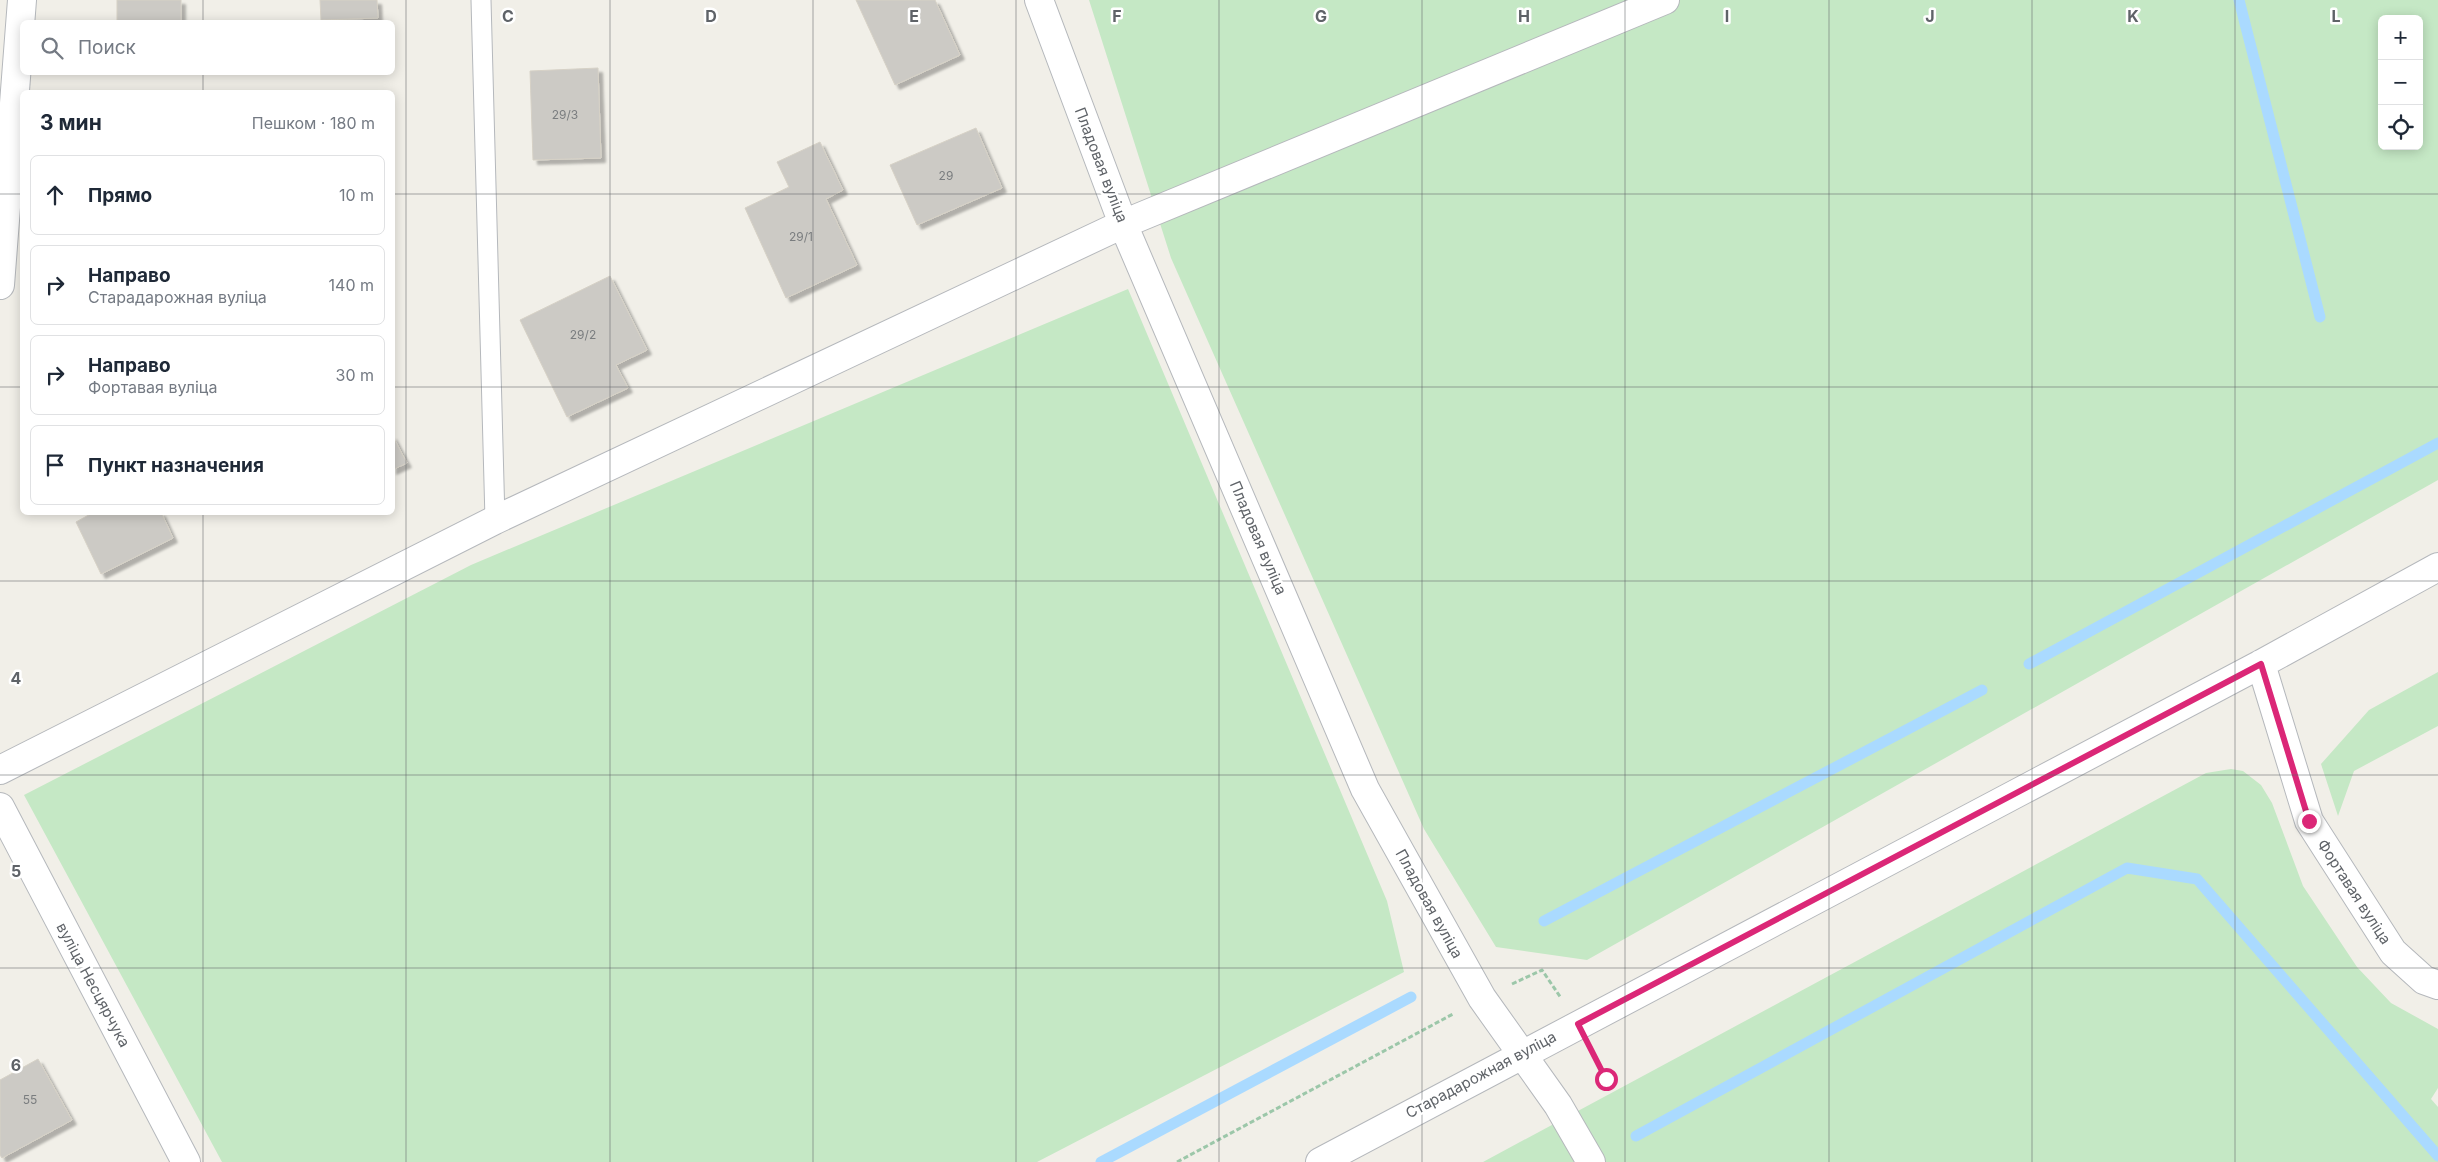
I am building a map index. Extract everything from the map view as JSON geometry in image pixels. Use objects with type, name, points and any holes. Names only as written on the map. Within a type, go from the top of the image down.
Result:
[{"type":"street","points":[[20,20],[22,0]]},
{"type":"street","name":"Пладовая вуліца","points":[[1040,0],[1123,224],[1365,789],[1482,998],[1558,1105],[1591,1162]]},
{"type":"street","points":[[0,770],[495,520],[1123,224],[1665,0]]},
{"type":"street","points":[[0,285],[20,26]]},
{"type":"street","name":"Старадарожная вуліца","points":[[1320,1162],[2261,664],[2438,567]]},
{"type":"street","name":"Фортавая вуліца","points":[[2261,664],[2309,821],[2393,952],[2424,980],[2438,985]]},
{"type":"street","name":"вуліца Несцярчука","points":[[0,807],[186,1162]]},
{"type":"lane","points":[[481,0],[495,520]]},
{"type":"path","points":[[1177,1162],[1482,998],[1542,970],[1578,1024],[1606,1079]]},
{"type":"green space","points":[[1089,0],[2438,0],[2438,480],[1587,960],[1496,947],[1424,829],[1171,258]]},
{"type":"green space","points":[[1128,289],[1387,901],[1404,972],[1037,1162],[222,1162],[24,795],[471,565]]},
{"type":"green space","points":[[2438,672],[2438,726],[2354,771],[2338,816],[2321,764],[2369,710]]},
{"type":"green space","points":[[2231,769],[2243,771],[2261,785],[2272,803],[2303,886],[2357,967],[2391,1003],[2438,1029],[2438,1088],[2431,1099],[2438,1107],[2438,1162],[1483,1162],[2206,773]]},
{"type":"building","points":[[117,0],[181,0],[181,20],[117,20]]},
{"type":"building","points":[[320,0],[377,0],[378,18],[321,20]]},
{"type":"building","points":[[856,0],[935,0],[960,55],[895,85]]},
{"type":"building","points":[[598,68],[601,158],[533,160],[530,71]]},
{"type":"building","points":[[976,128],[1002,188],[917,225],[890,165]]},
{"type":"building","points":[[820,142],[843,190],[826,199],[857,265],[786,298],[745,208],[789,187],[777,162]]},
{"type":"building","points":[[610,276],[647,350],[616,365],[628,388],[567,417],[520,320]]},
{"type":"building","points":[[395,441],[407,463],[395,469]]},
{"type":"building","points":[[89,515],[162,515],[173,538],[101,574],[76,522]]},
{"type":"building","points":[[38,1059],[72,1120],[2,1158],[0,1155],[0,1080]]},
{"type":"waterway","points":[[2239,0],[2320,317]]},
{"type":"waterway","points":[[2029,664],[2438,443]]},
{"type":"waterway","points":[[1544,921],[1982,690]]},
{"type":"waterway","points":[[1636,1136],[2127,868],[2197,879],[2438,1156]]},
{"type":"waterway","points":[[1101,1162],[1411,997]]},
{"type":"route","points":[[1606,1079],[1578,1024],[2261,664],[2273,696],[2309,821]]}]
